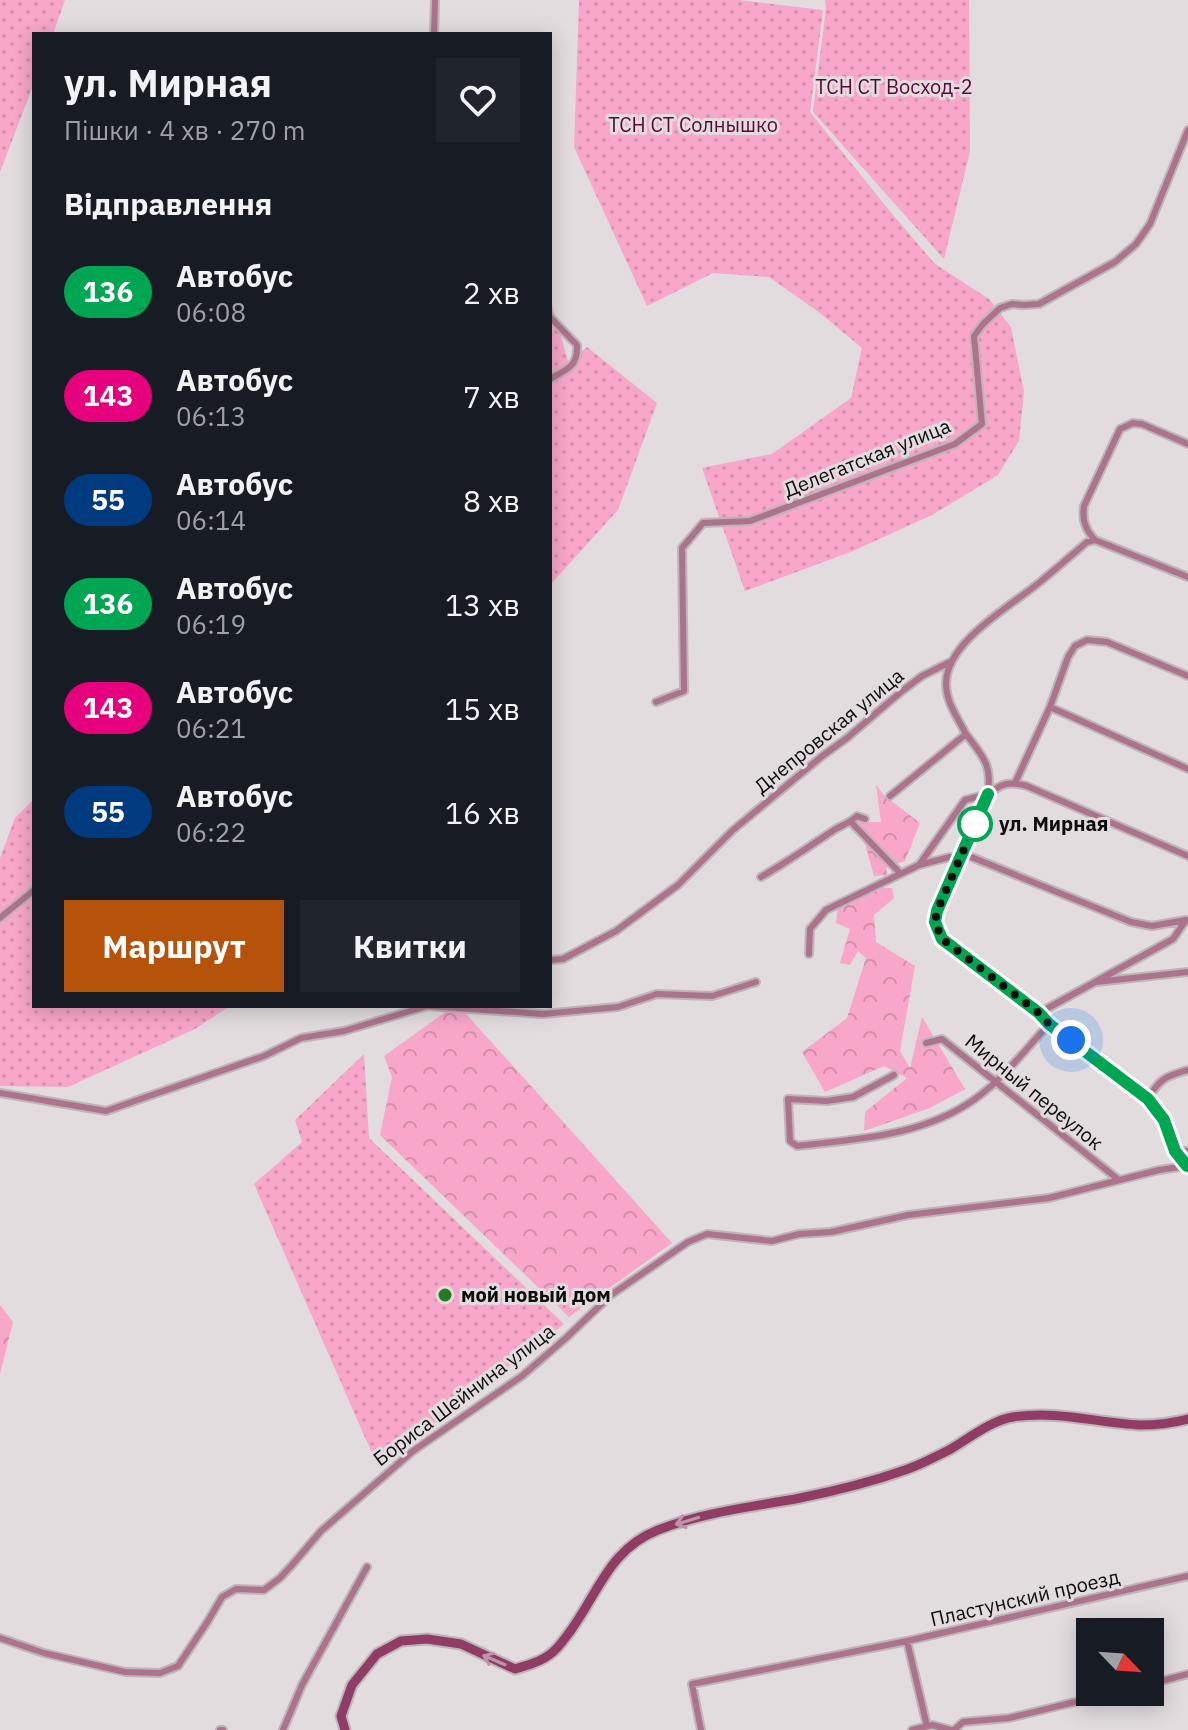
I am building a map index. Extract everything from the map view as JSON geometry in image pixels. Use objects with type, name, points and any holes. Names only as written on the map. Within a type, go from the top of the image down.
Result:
[{"type":"main road","points":[[345,1730],[341,1716],[352,1685],[377,1654],[401,1641],[427,1639],[461,1644],[515,1669],[551,1655],[583,1615],[603,1576],[623,1551],[656,1531],[707,1515],[858,1485],[908,1469],[1011,1417],[1064,1415],[1140,1425],[1188,1419]]},
{"type":"street","points":[[434,32],[435,0]]},
{"type":"street","name":"Делегатская улица","points":[[656,702],[684,691],[682,548],[703,523],[750,521],[955,444],[982,424],[974,336],[1000,308],[1012,304],[1039,304],[1115,262],[1136,244],[1150,224],[1188,130]]},
{"type":"street","points":[[552,319],[577,345],[578,358],[572,366],[552,378]]},
{"type":"street","points":[[1188,444],[1142,424],[1133,423],[1120,429],[1084,506],[1082,519],[1095,540],[1188,577]]},
{"type":"street","name":"Днепровская улица","points":[[552,960],[563,959],[616,931],[678,885],[733,830],[821,757],[922,676],[950,662],[966,641],[987,623],[1087,542],[1095,540]]},
{"type":"street","points":[[1015,783],[1075,646],[1087,640],[1107,642],[1188,676]]},
{"type":"street","points":[[950,662],[946,680],[947,699],[990,776],[988,794],[937,911],[935,922],[942,939],[1148,1099],[1164,1120],[1175,1151],[1187,1166]]},
{"type":"street","points":[[1050,707],[1188,769]]},
{"type":"street","points":[[890,796],[966,734]]},
{"type":"street","points":[[919,865],[965,800],[988,794],[1002,784],[1015,783],[1188,856]]},
{"type":"street","points":[[761,877],[857,816],[865,819]]},
{"type":"street","points":[[851,822],[900,873]]},
{"type":"street","points":[[964,854],[1131,922],[1152,926],[1187,918]]},
{"type":"street","points":[[809,954],[810,929],[826,910],[919,865],[950,857],[960,862]]},
{"type":"street","points":[[0,918],[32,892]]},
{"type":"street","points":[[1039,1013],[1173,939],[1187,918]]},
{"type":"street","points":[[1093,982],[1188,972]]},
{"type":"street","points":[[456,1008],[543,1014],[618,1007],[657,994],[712,996],[756,982]]},
{"type":"street","points":[[0,1093],[106,1111],[264,1056],[301,1038],[344,1031],[420,1008]]},
{"type":"street","points":[[894,1075],[853,1097],[827,1101],[788,1099],[790,1141],[797,1146],[909,1130],[934,1122],[974,1100],[996,1082],[1049,1024]]},
{"type":"street","name":"Мирный переулок","points":[[926,1043],[942,1039],[1119,1180]]},
{"type":"street","points":[[1148,1099],[1156,1084],[1169,1075],[1188,1070]]},
{"type":"street","points":[[1175,1151],[1188,1151]]},
{"type":"street","name":"Бориса Шейнина улица","points":[[0,1638],[44,1653],[125,1672],[160,1673],[178,1666],[222,1597],[236,1589],[264,1590],[292,1565],[321,1531],[413,1451],[522,1376],[611,1295],[653,1264],[707,1234],[772,1241],[908,1215],[1049,1198],[1187,1166]]},
{"type":"street","points":[[283,1730],[302,1685],[367,1567]]},
{"type":"street","name":"Пластунский проезд","points":[[927,1726],[907,1641],[1188,1576]]},
{"type":"street","points":[[701,1730],[692,1684],[907,1641]]},
{"type":"street","points":[[1164,1680],[1188,1674]]},
{"type":"street","points":[[912,1730],[932,1725],[952,1730],[963,1722],[1009,1718],[1076,1702]]},
{"type":"green space","points":[[0,0],[65,0],[54,32],[32,32],[32,88],[0,172]]},
{"type":"green space","name":"ТСН СТ Солнышко","points":[[579,0],[739,0],[823,10],[810,112],[935,264],[989,299],[1011,327],[1024,392],[1019,441],[998,475],[932,515],[853,551],[745,591],[702,468],[772,454],[851,398],[862,348],[769,277],[713,273],[647,306],[574,147]]},
{"type":"green space","name":"ТСН СТ Восход-2","points":[[825,0],[969,0],[970,151],[944,259],[813,112]]},
{"type":"green space","points":[[552,305],[568,361],[587,347],[657,403],[618,510],[552,583]]},
{"type":"green space","points":[[876,785],[885,796],[920,823],[905,861],[886,867],[887,875],[874,876],[859,822],[881,822]]},
{"type":"green space","points":[[32,801],[32,1008],[227,1008],[195,1029],[68,1087],[0,1086],[0,858],[15,818]]},
{"type":"green space","points":[[883,888],[892,888],[894,898],[874,915],[876,942],[915,966],[900,1051],[910,1068],[922,1017],[965,1089],[930,1108],[864,1131],[865,1112],[907,1078],[884,1066],[825,1092],[802,1052],[847,1018],[866,958],[858,951],[850,965],[840,963],[850,929],[836,923],[838,907]]},
{"type":"green space","points":[[451,1008],[461,1008],[672,1243],[569,1317],[380,1135],[392,1077],[384,1056]]},
{"type":"green space","points":[[364,1054],[369,1138],[564,1324],[378,1467],[254,1184],[302,1142],[295,1120]]},
{"type":"green space","points":[[0,1305],[13,1322],[0,1374]]},
{"type":"bus line","name":"136","points":[[988,794],[937,911],[935,922],[942,939],[1148,1099],[1164,1120],[1175,1151],[1187,1166]]},
{"type":"place","name":"ул. Мирная","points":[[975,824]]},
{"type":"place","name":"мой новый дом","points":[[445,1295]]},
{"type":"route","points":[[975,824],[937,911],[935,922],[942,939],[1071,1040]]}]
